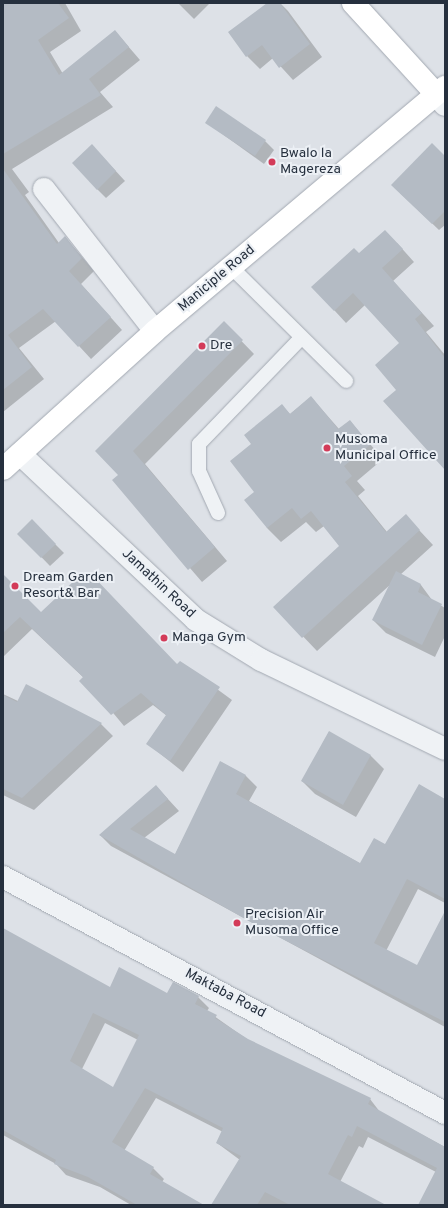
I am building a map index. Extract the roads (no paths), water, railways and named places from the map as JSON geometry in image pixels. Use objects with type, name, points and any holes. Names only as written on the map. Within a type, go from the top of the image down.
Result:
[{"type":"street","points":[[353,3],[442,95]]},
{"type":"street","name":"Maniciple Road","points":[[3,469],[155,331],[230,267],[442,95]]},
{"type":"street","points":[[44,189],[155,331]]},
{"type":"street","name":"Jamathin Road","points":[[20,454],[196,620],[261,660],[445,749]]},
{"type":"street","name":"Maktaba Road","points":[[3,877],[445,1113]]},
{"type":"lane","points":[[230,267],[300,339],[346,381]]},
{"type":"lane","points":[[218,513],[199,471],[199,444],[300,339]]},
{"type":"place","name":"Bwalo la Magereza","points":[[272,162]]},
{"type":"place","name":"Dre","points":[[202,346]]},
{"type":"place","name":"Musoma Municipal Office","points":[[327,448]]},
{"type":"place","name":"Dream Garden Resort& Bar","points":[[15,586]]},
{"type":"place","name":"Manga Gym","points":[[164,638]]},
{"type":"place","name":"Precision Air Musoma Office","points":[[237,923]]}]
